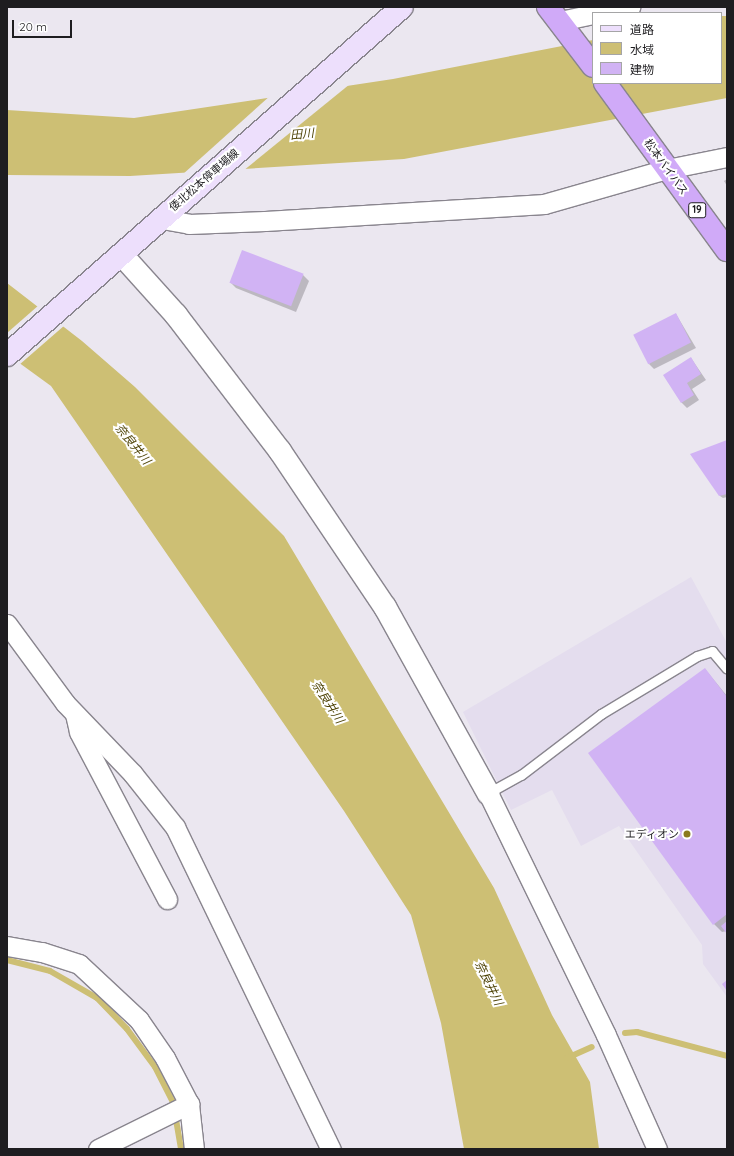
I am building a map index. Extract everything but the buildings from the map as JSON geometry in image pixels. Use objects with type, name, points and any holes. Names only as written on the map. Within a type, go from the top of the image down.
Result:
[{"type":"highway","points":[[559,20],[592,65]]},
{"type":"highway","name":"松本バイパス","points":[[607,84],[727,250]]},
{"type":"main road","name":"倭北松本停車場線","points":[[7,355],[351,50],[402,7]]},
{"type":"street","points":[[604,12],[630,7]]},
{"type":"street","points":[[559,20],[592,14]]},
{"type":"street","points":[[165,216],[189,224],[250,222],[544,204],[663,163],[727,157]]},
{"type":"street","points":[[115,260],[176,315],[280,451],[385,607],[488,793],[606,1035],[657,1149]]},
{"type":"street","points":[[7,624],[75,714],[133,774],[174,827],[330,1149]]},
{"type":"street","points":[[75,714],[79,732],[167,899]]},
{"type":"street","points":[[7,946],[42,952],[79,964],[139,1020],[165,1058],[189,1104],[194,1149]]},
{"type":"street","points":[[98,1149],[189,1104]]},
{"type":"lane","points":[[488,793],[521,775],[601,714],[698,656],[712,652],[727,669]]},
{"type":"shaded area","points":[[691,577],[727,643],[727,997],[703,964],[702,945],[619,826],[581,846],[552,790],[511,810],[463,712]]},
{"type":"water","name":"田川","points":[[722,16],[727,16],[727,98],[404,159],[130,176],[7,175],[7,110],[134,118],[393,79],[592,40],[592,84],[722,84]]},
{"type":"water","name":"奈良井川","points":[[7,283],[82,341],[135,387],[284,536],[494,888],[552,1015],[590,1082],[599,1149],[464,1149],[441,1023],[411,915],[344,811],[51,386],[7,354]]},
{"type":"pier","points":[[350,84],[243,171],[182,175],[271,95]]},
{"type":"pier","points":[[39,305],[65,325],[19,365],[7,357],[7,333]]},
{"type":"waterway","points":[[7,960],[50,971],[97,998],[127,1029],[155,1067],[173,1102],[181,1149]]},
{"type":"waterway","points":[[625,1033],[637,1032],[727,1056]]},
{"type":"waterway","points":[[567,1058],[592,1047]]},
{"type":"place","name":"エディオン","points":[[687,834]]}]
